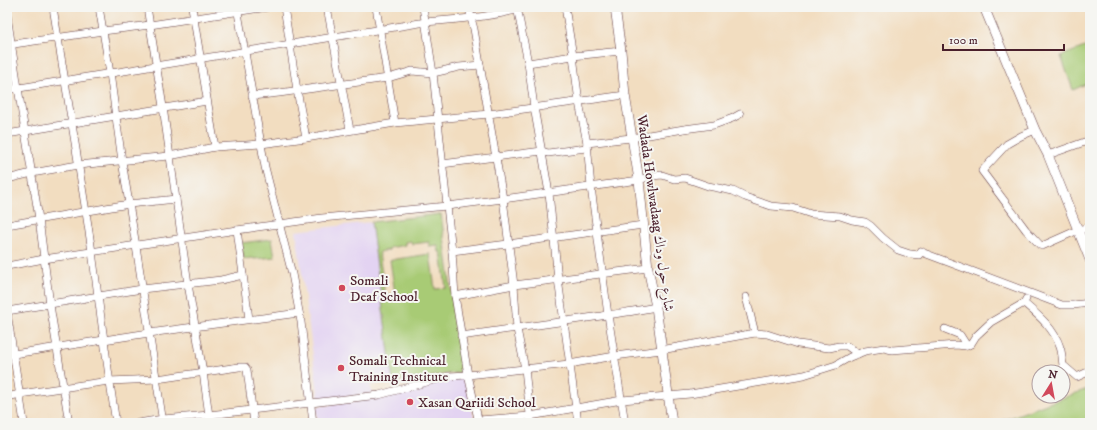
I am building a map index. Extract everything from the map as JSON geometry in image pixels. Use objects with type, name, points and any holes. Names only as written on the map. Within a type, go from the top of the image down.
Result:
[{"type":"street","points":[[53,7],[92,252],[116,423]]},
{"type":"street","points":[[99,7],[163,421]]},
{"type":"street","points":[[147,7],[157,66],[188,284],[204,372],[210,423]]},
{"type":"street","points":[[192,7],[216,147]]},
{"type":"street","points":[[9,44],[150,25],[237,9],[268,7]]},
{"type":"street","points":[[284,7],[306,138]]},
{"type":"street","points":[[327,7],[350,130]]},
{"type":"street","points":[[376,7],[395,123]]},
{"type":"street","points":[[423,7],[433,73],[446,206],[452,250],[455,296],[468,375],[479,422],[531,419],[575,408],[622,400],[668,397],[698,393],[804,375],[836,365],[865,351],[884,348],[892,350],[956,345],[967,346],[971,344],[976,336],[991,322],[1024,303],[1028,293]]},
{"type":"street","points":[[469,7],[503,200],[514,285],[517,329],[525,369],[531,419]]},
{"type":"street","points":[[7,90],[426,22],[471,18],[527,7]]},
{"type":"street","points":[[565,7],[579,102],[587,143],[608,315],[625,423]]},
{"type":"street","name":"Wadada Howlwadaag شارع حول وداك","points":[[615,7],[625,95],[639,180],[648,268],[656,307],[672,423]]},
{"type":"street","points":[[984,7],[1035,130],[1048,155],[1090,260]]},
{"type":"street","points":[[518,8],[549,193],[563,322],[578,423]]},
{"type":"street","points":[[237,9],[265,167],[292,274],[312,404],[313,423]]},
{"type":"street","points":[[7,15],[9,44],[40,219],[50,304],[69,423]]},
{"type":"street","points":[[528,63],[621,51]]},
{"type":"street","points":[[252,96],[388,78],[412,71],[433,73],[480,65]]},
{"type":"street","points":[[7,179],[32,172],[78,165],[169,156],[216,147],[261,144],[306,138],[395,123],[489,114],[625,95]]},
{"type":"street","points":[[7,134],[207,100]]},
{"type":"street","points":[[587,143],[631,138],[714,125],[740,114]]},
{"type":"street","points":[[1035,130],[1007,144],[982,171],[1026,230],[1040,245],[1042,246],[1078,230],[1090,227]]},
{"type":"street","points":[[1048,155],[1090,140]]},
{"type":"street","points":[[442,164],[542,151],[548,154],[586,148],[587,143]]},
{"type":"street","points":[[7,266],[44,259],[322,218],[503,200],[639,180],[662,174],[674,179],[685,178],[708,186],[733,191],[745,198],[771,206],[793,208],[812,214],[840,216],[865,222],[898,250],[914,255],[919,255],[921,251],[924,254],[1062,305],[1072,306],[1090,302]]},
{"type":"street","points":[[7,225],[129,204],[176,199]]},
{"type":"street","points":[[452,250],[508,244],[643,225]]},
{"type":"street","points":[[237,230],[249,319]]},
{"type":"street","points":[[455,296],[514,285],[648,268]]},
{"type":"street","points":[[24,423],[20,394],[10,354],[7,311],[142,289],[243,276]]},
{"type":"street","points":[[746,297],[755,333]]},
{"type":"street","points":[[1024,303],[1050,328],[1060,347],[1063,365],[1077,377],[1090,371]]},
{"type":"street","points":[[461,336],[632,312],[656,307]]},
{"type":"street","points":[[10,354],[149,332],[299,313]]},
{"type":"street","points":[[945,329],[960,335],[967,346]]},
{"type":"street","points":[[138,423],[312,404],[379,395],[449,376],[569,364],[662,350],[755,333],[767,334],[798,344],[829,348],[847,346],[858,354]]},
{"type":"street","points":[[7,398],[20,394],[109,381],[157,379],[244,367],[247,370],[254,423]]},
{"type":"shaded area","name":"Somali Deaf School","points":[[371,222],[393,382],[370,385],[372,394],[319,400],[296,231]]},
{"type":"shaded area","name":"Xasan Qariidi School","points":[[465,378],[475,423],[318,423],[316,407],[383,397],[450,379]]},
{"type":"green space","points":[[1090,45],[1090,82],[1073,90],[1061,56]]},
{"type":"green space","points":[[441,214],[462,372],[393,382],[371,222]],"holes":[[[411,241],[412,244],[429,242],[429,246],[438,245],[439,252],[441,252],[446,288],[435,289],[430,254],[390,260],[395,294],[385,296],[379,252],[389,250],[389,248],[405,245],[405,242]]]},
{"type":"green space","points":[[272,239],[275,257],[244,259],[241,243]]},
{"type":"green space","points":[[1090,388],[1090,423],[995,423],[1047,404],[1071,404],[1071,395]]},
{"type":"place","name":"Somali Deaf School","points":[[342,288]]},
{"type":"place","name":"Somali Technical Training Institute","points":[[341,368]]},
{"type":"place","name":"Xasan Qariidi School","points":[[410,402]]}]
